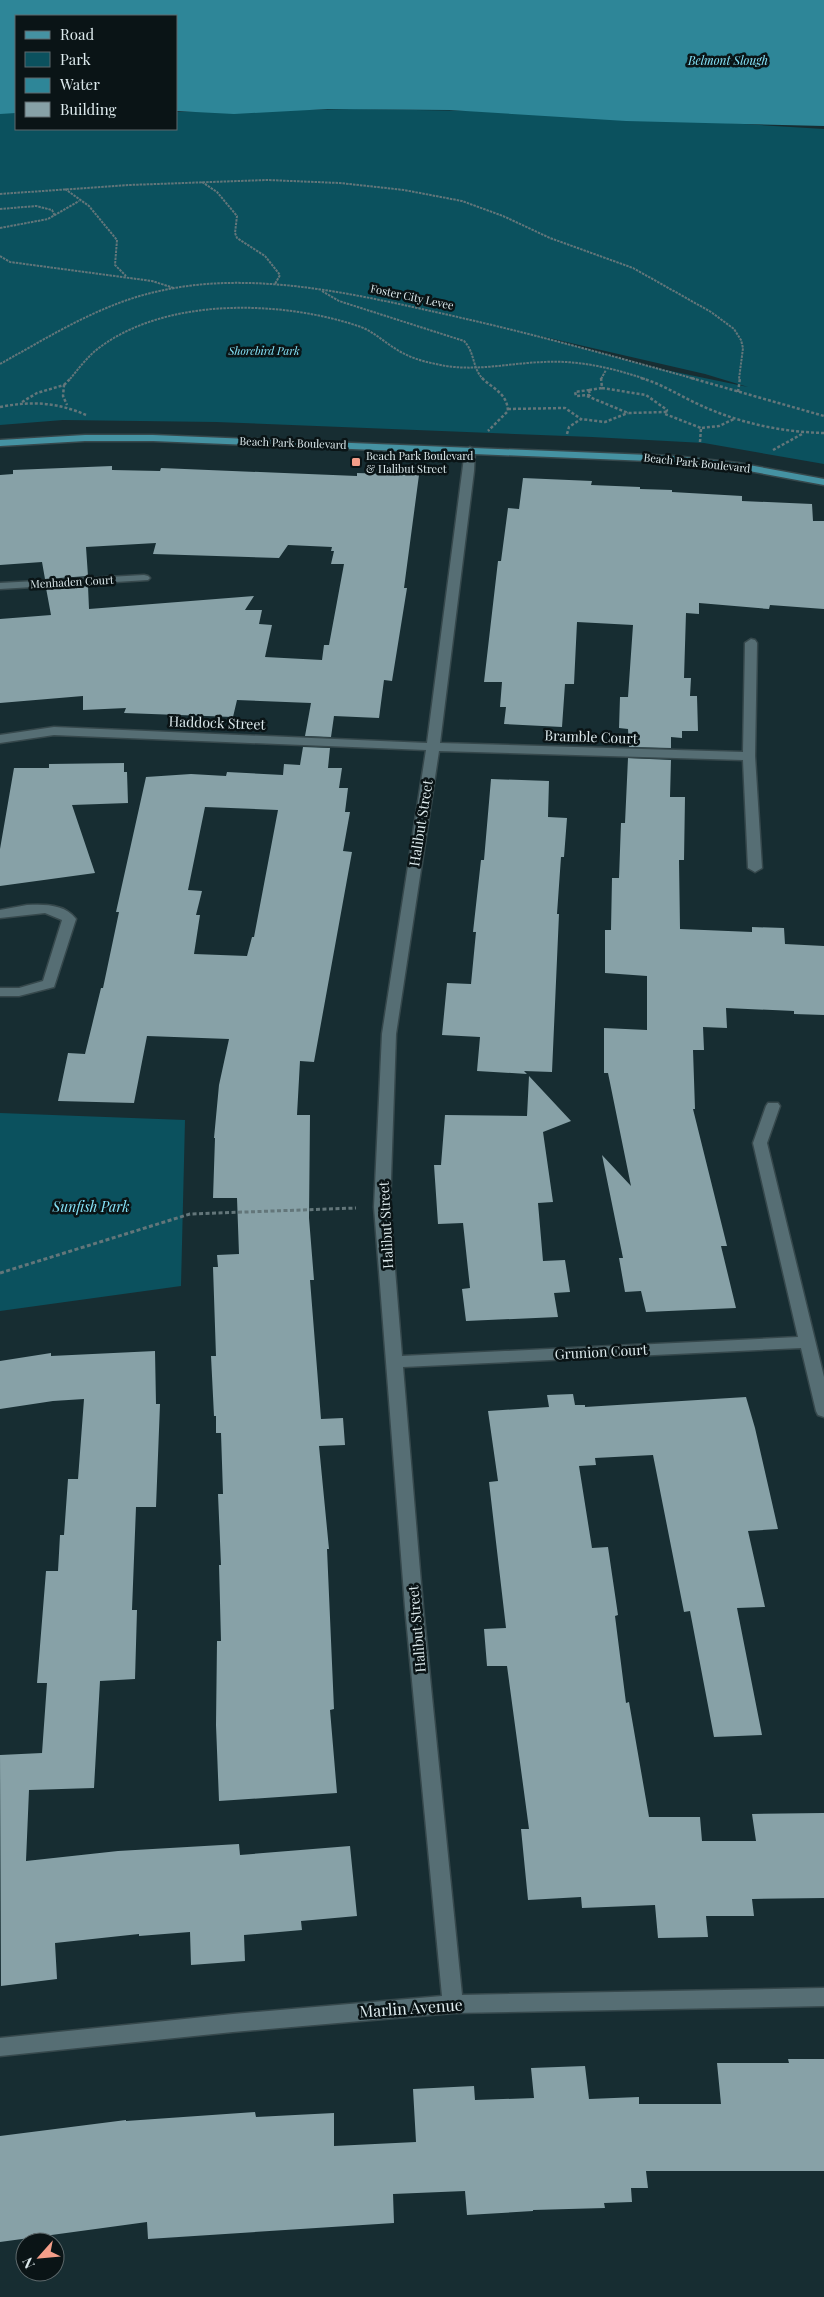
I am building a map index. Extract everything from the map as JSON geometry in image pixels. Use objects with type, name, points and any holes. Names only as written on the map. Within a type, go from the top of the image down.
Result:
[{"type":"main road","name":"Beach Park Boulevard","points":[[0,443],[85,438],[153,438],[674,459],[738,466],[824,482]]},
{"type":"street","name":"Halibut Street","points":[[453,2004],[414,1607],[396,1362],[382,1206],[389,1034],[433,747],[469,471],[470,450]]},
{"type":"street","name":"Menhaden Court","points":[[0,586],[144,578]]},
{"type":"street","points":[[751,643],[749,756],[755,868]]},
{"type":"street","name":"Haddock Street","points":[[0,739],[54,731],[433,747]]},
{"type":"street","name":"Bramble Court","points":[[433,747],[749,756]]},
{"type":"street","points":[[0,914],[38,908],[62,912],[69,919],[49,984],[19,992],[0,992]]},
{"type":"street","points":[[773,1106],[760,1143],[824,1411]]},
{"type":"street","name":"Grunion Court","points":[[396,1362],[806,1342]]},
{"type":"street","name":"Marlin Avenue","points":[[0,2047],[233,2023],[453,2004],[824,1997]]},
{"type":"path","points":[[0,194],[202,182],[294,181],[374,186],[462,201],[503,216],[550,238],[633,268],[711,312],[734,329],[741,340],[743,348],[738,392]]},
{"type":"path","points":[[202,182],[218,192],[237,216],[235,234],[247,246],[262,253],[280,275],[275,284]]},
{"type":"path","points":[[65,189],[79,201],[89,206],[117,240],[115,265],[116,268],[129,277]]},
{"type":"path","points":[[0,228],[29,224],[55,216],[72,203],[79,201]]},
{"type":"path","points":[[0,209],[36,206],[52,210],[55,216]]},
{"type":"path","points":[[0,256],[17,263],[129,277],[152,281],[174,288]]},
{"type":"path","name":"Foster City Levee","points":[[0,364],[50,336],[126,300],[174,288],[218,284],[275,284],[362,295],[541,335],[824,416]]},
{"type":"path","points":[[320,290],[339,301],[464,341],[474,352],[475,368],[481,376],[503,393],[509,402],[508,409],[502,419],[488,432]]},
{"type":"path","points":[[22,402],[37,393],[64,385],[99,348],[120,335],[170,317],[235,309],[298,311],[331,318],[363,328],[377,335],[398,350],[417,359],[455,367],[475,368],[560,362],[606,370],[657,383],[701,405],[735,418],[802,434],[824,433]]},
{"type":"path","points":[[602,388],[601,377],[606,370]]},
{"type":"path","points":[[64,385],[63,396],[67,406]]},
{"type":"path","points":[[666,412],[628,413],[587,396],[576,396],[575,392],[602,388],[646,395],[660,403],[667,410],[666,412],[665,414],[701,428],[718,426],[735,418]]},
{"type":"path","points":[[587,396],[590,395],[589,389]]},
{"type":"path","points":[[508,409],[565,408],[581,419],[605,424],[614,422],[628,413]]},
{"type":"path","points":[[566,434],[569,427],[581,419]]},
{"type":"path","points":[[700,442],[701,428]]},
{"type":"path","points":[[0,1273],[190,1214],[382,1206]]},
{"type":"green space","name":"Shorebird Park","points":[[0,104],[15,105],[15,130],[178,130],[178,112],[354,109],[476,111],[629,117],[824,129],[824,464],[704,443],[216,422],[63,420],[0,425]],"holes":[[[536,335],[705,374],[748,387],[651,367]]]},
{"type":"green space","name":"Sunfish Park","points":[[0,1113],[185,1120],[181,1286],[0,1311]]},
{"type":"water","name":"Belmont Slough","points":[[0,0],[824,0],[824,126],[626,121],[449,110],[328,109],[234,114],[178,111],[178,15],[15,15],[15,113],[0,114]]},
{"type":"building","points":[[112,466],[112,470],[160,471],[161,468],[357,476],[357,473],[419,475],[404,588],[407,588],[392,681],[384,680],[379,718],[334,716],[331,737],[305,736],[311,703],[237,700],[233,717],[124,713],[126,708],[83,710],[83,696],[0,703],[0,619],[51,615],[46,588],[88,586],[89,609],[254,596],[245,610],[262,610],[259,624],[272,625],[265,657],[322,660],[324,645],[329,645],[344,564],[331,564],[334,551],[331,551],[332,547],[288,545],[279,558],[153,554],[156,543],[86,547],[88,576],[45,579],[42,562],[0,565],[0,475],[13,474],[13,470]]},
{"type":"building","points":[[523,478],[592,481],[591,485],[640,487],[640,489],[672,490],[672,492],[742,496],[742,501],[812,504],[813,521],[824,521],[824,609],[770,605],[769,609],[699,603],[699,614],[686,613],[684,678],[691,678],[690,696],[697,696],[698,731],[682,731],[682,738],[671,737],[671,748],[629,747],[628,729],[619,728],[620,697],[628,697],[633,625],[577,622],[574,684],[565,684],[562,727],[504,724],[506,707],[500,707],[502,682],[484,682],[498,561],[501,561],[508,508],[519,509]]},
{"type":"building","points":[[303,747],[330,748],[328,768],[342,768],[339,788],[348,788],[345,812],[350,812],[343,851],[352,852],[314,1062],[300,1061],[297,1115],[310,1115],[309,1218],[314,1280],[310,1280],[321,1419],[343,1418],[345,1445],[319,1446],[329,1549],[327,1549],[334,1709],[330,1710],[337,1793],[219,1801],[216,1725],[217,1641],[221,1641],[219,1565],[221,1565],[218,1494],[223,1494],[221,1433],[216,1433],[211,1356],[216,1356],[213,1267],[218,1267],[217,1255],[239,1254],[237,1198],[213,1198],[214,1138],[219,1085],[229,1039],[147,1036],[134,1103],[58,1101],[68,1053],[85,1054],[101,988],[103,988],[119,912],[116,912],[146,777],[191,774],[226,776],[227,772],[283,775],[284,764],[300,765]],"holes":[[[205,807],[278,810],[254,937],[252,937],[247,956],[194,954],[200,915],[196,915],[202,891],[188,890]]]},
{"type":"building","points":[[628,758],[671,760],[670,797],[685,797],[684,860],[679,860],[680,929],[752,932],[752,927],[784,928],[785,944],[824,946],[824,1015],[794,1014],[794,1011],[726,1008],[727,1028],[703,1027],[704,1050],[693,1050],[695,1109],[693,1109],[727,1246],[721,1246],[736,1308],[646,1312],[641,1291],[625,1292],[619,1258],[623,1258],[602,1155],[631,1186],[608,1073],[604,1073],[604,1028],[647,1030],[647,976],[605,973],[605,930],[611,930],[612,878],[619,878],[621,823],[625,823]]},
{"type":"building","points":[[124,763],[124,772],[127,772],[128,803],[72,805],[95,873],[0,886],[0,849],[14,768],[49,768],[49,764]]},
{"type":"building","points":[[491,779],[549,781],[548,817],[567,818],[564,857],[561,857],[557,914],[559,914],[552,1072],[524,1071],[527,1074],[477,1071],[480,1037],[442,1035],[447,983],[471,984],[476,932],[473,932],[481,860],[484,860]]},
{"type":"building","points":[[529,1076],[571,1121],[543,1132],[553,1202],[538,1203],[543,1261],[565,1260],[570,1292],[554,1293],[558,1317],[466,1321],[462,1289],[470,1288],[463,1223],[438,1224],[434,1165],[441,1165],[445,1115],[527,1116]]},
{"type":"building","points":[[155,1351],[156,1404],[160,1404],[156,1507],[136,1507],[132,1610],[137,1610],[135,1679],[100,1681],[94,1788],[29,1790],[26,1861],[118,1851],[239,1844],[240,1855],[350,1846],[357,1916],[301,1921],[302,1930],[244,1935],[245,1961],[191,1965],[190,1932],[139,1936],[139,1934],[55,1943],[57,1979],[1,1986],[0,1755],[42,1753],[47,1683],[37,1683],[46,1571],[58,1571],[60,1535],[64,1535],[68,1479],[78,1479],[84,1399],[53,1401],[0,1409],[0,1361],[51,1353],[51,1356]]},
{"type":"building","points":[[573,1394],[575,1405],[585,1405],[585,1407],[746,1397],[778,1529],[748,1531],[765,1607],[737,1608],[762,1735],[714,1737],[690,1611],[684,1612],[653,1455],[595,1458],[596,1465],[579,1466],[592,1548],[608,1547],[618,1615],[615,1616],[626,1703],[629,1702],[649,1817],[700,1817],[702,1841],[756,1841],[752,1814],[824,1813],[824,1898],[752,1899],[754,1916],[706,1916],[708,1937],[658,1938],[655,1905],[582,1908],[581,1897],[528,1900],[521,1829],[529,1829],[507,1666],[487,1666],[484,1629],[506,1628],[489,1482],[498,1481],[488,1411],[549,1407],[547,1395]]},
{"type":"building","points":[[788,2059],[824,2059],[824,2171],[646,2171],[648,2188],[631,2188],[632,2202],[604,2203],[605,2208],[533,2210],[467,2215],[465,2191],[393,2194],[394,2223],[148,2239],[147,2222],[65,2233],[15,2232],[15,2240],[0,2242],[0,2136],[126,2120],[255,2112],[256,2117],[334,2113],[334,2146],[416,2142],[413,2089],[474,2086],[475,2100],[534,2098],[531,2068],[585,2066],[589,2099],[639,2097],[639,2104],[721,2104],[717,2063],[789,2063]]},
{"type":"place","name":"Beach Park Boulevard & Halibut Street","points":[[356,462]]}]
